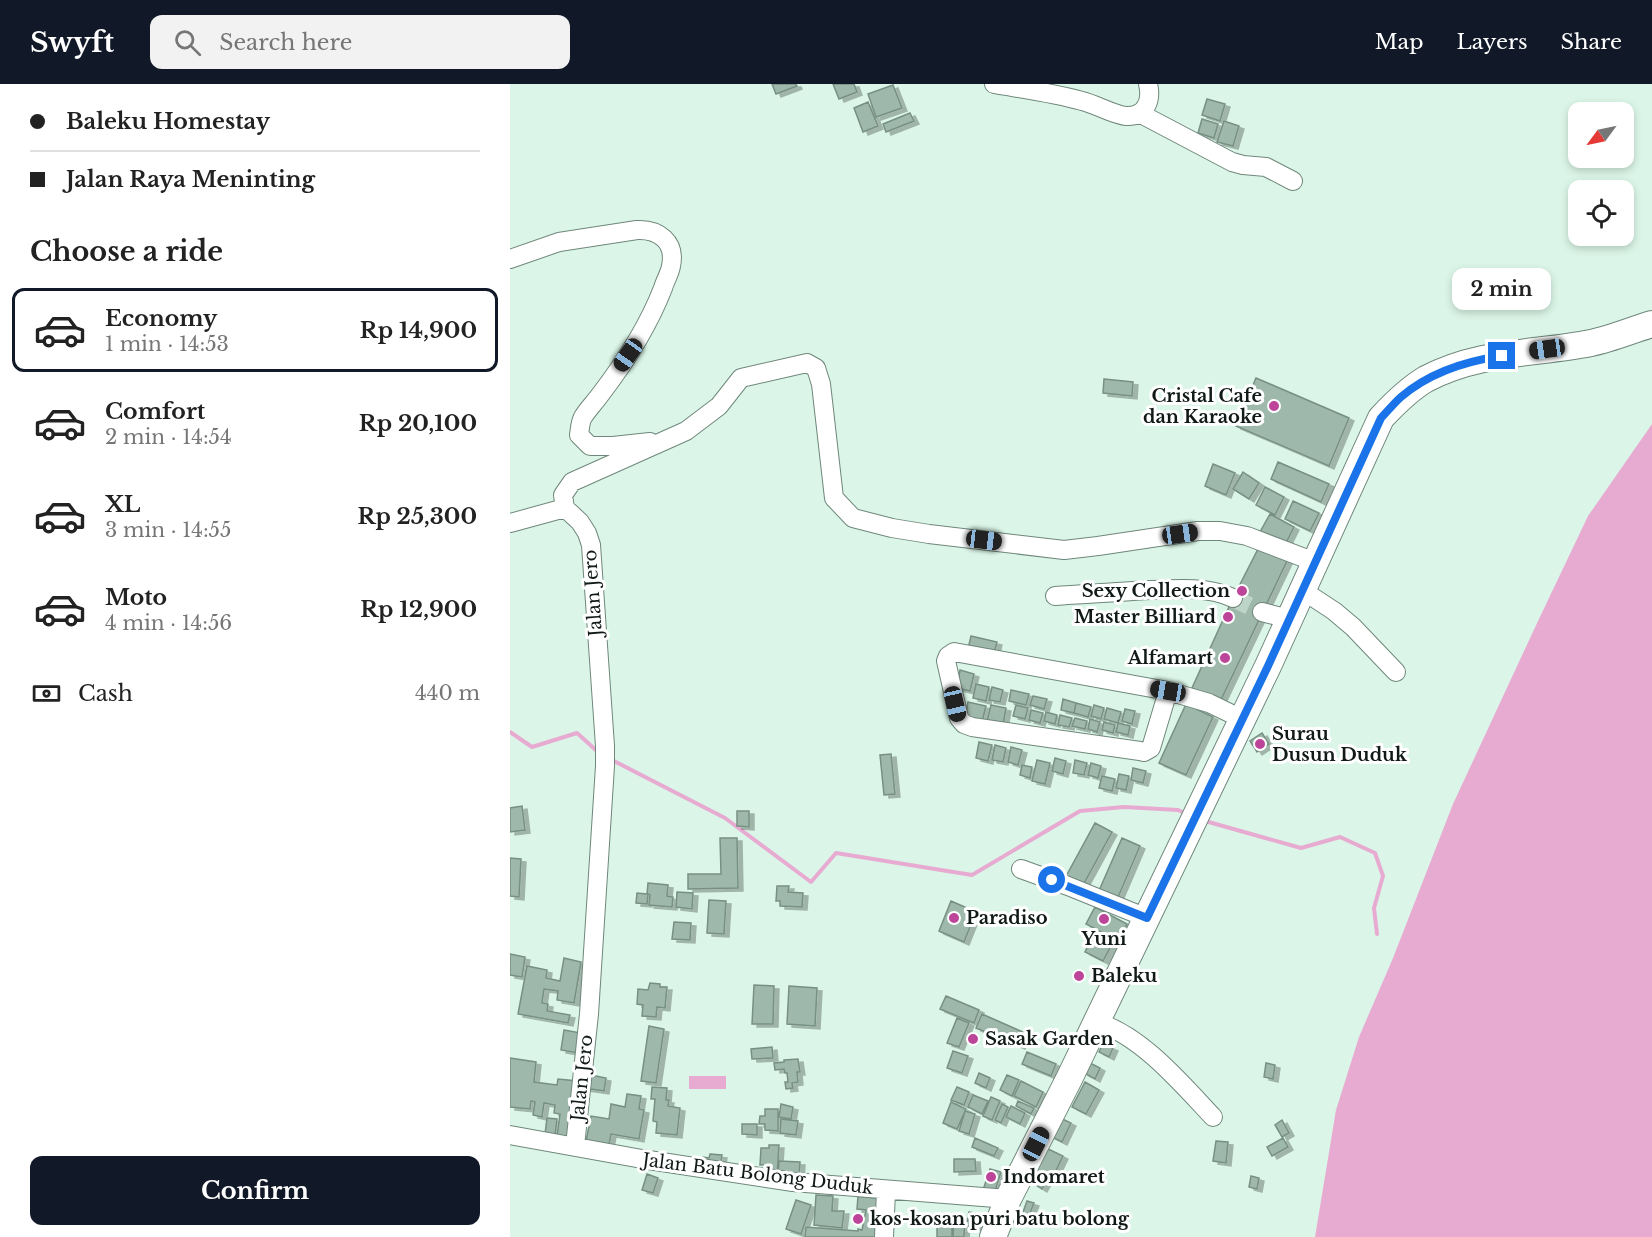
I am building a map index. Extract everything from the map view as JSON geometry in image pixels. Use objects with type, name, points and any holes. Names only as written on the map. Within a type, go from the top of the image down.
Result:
[{"type":"highway","points":[[993,1237],[1008,1199],[1069,1079],[1242,719],[1381,418],[1401,397],[1425,380],[1453,367],[1479,359],[1593,343],[1652,324]]},
{"type":"street","points":[[994,84],[1077,92],[1127,116],[1139,113],[1149,102],[1148,84]]},
{"type":"street","points":[[1139,113],[1232,162],[1266,167],[1293,181]]},
{"type":"street","points":[[510,259],[559,242],[637,230],[648,229],[664,237],[671,249],[671,266],[652,315],[628,355],[582,418],[579,435],[590,446],[664,441]]},
{"type":"street","points":[[510,523],[565,508],[563,495],[572,482],[687,431],[718,406],[741,378],[807,363],[816,368],[821,384],[834,498],[853,518],[929,534],[1064,550],[1198,531],[1220,531],[1247,536],[1315,562]]},
{"type":"street","name":"Jalan Jero","points":[[565,508],[584,528],[591,545],[605,746],[589,1014],[575,1146]]},
{"type":"street","points":[[1055,596],[1167,589],[1206,590],[1225,593],[1233,597]]},
{"type":"street","points":[[1302,590],[1353,627],[1396,672]]},
{"type":"street","points":[[1263,612],[1289,619]]},
{"type":"street","points":[[1168,691],[1150,748],[1144,752],[964,724],[958,718],[946,661],[948,656],[954,652],[1168,691],[1209,703],[1242,719]]},
{"type":"street","points":[[1021,869],[1147,918]]},
{"type":"street","points":[[1096,1022],[1123,1035],[1156,1059],[1213,1117]]},
{"type":"street","name":"Jalan Batu Bolong Duduk","points":[[510,1135],[725,1173],[793,1182],[1008,1199]]},
{"type":"street","points":[[884,1237],[886,1191]]},
{"type":"shaded area","points":[[1652,424],[1652,1237],[1315,1237],[1336,1110],[1359,1037],[1393,958],[1453,804],[1588,516]]},
{"type":"shaded area","points":[[689,1076],[726,1076],[726,1089],[689,1089]]},
{"type":"building","points":[[772,84],[796,84],[797,86],[776,94]]},
{"type":"building","points":[[833,84],[854,84],[857,92],[839,99]]},
{"type":"building","points":[[893,85],[902,108],[876,117],[868,94]]},
{"type":"building","points":[[1207,99],[1225,104],[1220,121],[1202,115]]},
{"type":"building","points":[[868,102],[878,126],[863,132],[854,108]]},
{"type":"building","points":[[910,113],[914,121],[886,132],[883,124]]},
{"type":"building","points":[[1202,119],[1218,124],[1214,138],[1198,133]]},
{"type":"building","points":[[1224,121],[1239,126],[1233,146],[1217,142]]},
{"type":"building","points":[[1256,378],[1349,418],[1329,466],[1236,426]]},
{"type":"building","points":[[1104,379],[1133,382],[1132,396],[1103,393]]},
{"type":"building","points":[[1278,462],[1329,484],[1321,502],[1271,479]]},
{"type":"building","points":[[1213,464],[1235,473],[1226,495],[1205,486]]},
{"type":"building","points":[[1243,472],[1259,483],[1249,499],[1233,489]]},
{"type":"building","points":[[1265,487],[1284,497],[1275,515],[1256,505]]},
{"type":"building","points":[[1293,501],[1319,513],[1310,531],[1285,519]]},
{"type":"building","points":[[1270,514],[1294,527],[1285,545],[1260,532]]},
{"type":"building","points":[[1259,547],[1287,561],[1220,702],[1192,688]]},
{"type":"building","points":[[971,636],[997,642],[994,654],[968,649]]},
{"type":"building","points":[[960,670],[974,674],[970,691],[957,688]]},
{"type":"building","points":[[976,684],[989,687],[986,701],[973,698]]},
{"type":"building","points":[[992,687],[1003,690],[1000,702],[989,700]]},
{"type":"building","points":[[1011,690],[1029,694],[1026,705],[1009,701]]},
{"type":"building","points":[[1033,696],[1047,699],[1044,709],[1030,705]]},
{"type":"building","points":[[1063,699],[1076,703],[1074,713],[1061,710]]},
{"type":"building","points":[[968,702],[986,706],[982,722],[965,718]]},
{"type":"building","points":[[1076,703],[1091,707],[1088,717],[1074,713]]},
{"type":"building","points":[[1186,704],[1213,717],[1186,775],[1159,763]]},
{"type":"building","points":[[991,705],[1006,708],[1003,725],[987,721]]},
{"type":"building","points":[[1016,705],[1028,708],[1025,719],[1013,716]]},
{"type":"building","points":[[1094,705],[1104,708],[1101,719],[1091,716]]},
{"type":"building","points":[[1107,708],[1121,712],[1118,723],[1104,719]]},
{"type":"building","points":[[1125,709],[1135,711],[1132,724],[1122,721]]},
{"type":"building","points":[[1031,710],[1043,713],[1040,723],[1029,720]]},
{"type":"building","points":[[1046,712],[1057,715],[1055,724],[1044,721]]},
{"type":"building","points":[[1060,715],[1072,718],[1069,727],[1058,725]]},
{"type":"building","points":[[1075,718],[1087,721],[1085,729],[1072,726]]},
{"type":"building","points":[[1090,719],[1100,722],[1097,732],[1088,729]]},
{"type":"building","points":[[1104,722],[1115,725],[1113,733],[1102,730]]},
{"type":"building","points":[[1118,723],[1130,726],[1128,735],[1116,732]]},
{"type":"building","points":[[1262,733],[1269,744],[1257,752],[1250,741]]},
{"type":"building","points":[[979,742],[992,745],[988,761],[976,758]]},
{"type":"building","points":[[995,745],[1006,748],[1003,762],[992,760]]},
{"type":"building","points":[[1011,747],[1022,750],[1018,765],[1008,762]]},
{"type":"building","points":[[891,754],[895,794],[884,795],[880,755]]},
{"type":"building","points":[[1055,758],[1066,761],[1063,774],[1052,771]]},
{"type":"building","points":[[1037,760],[1050,763],[1045,784],[1032,781]]},
{"type":"building","points":[[1075,760],[1087,763],[1084,775],[1073,773]]},
{"type":"building","points":[[1091,763],[1101,766],[1098,778],[1088,775]]},
{"type":"building","points":[[1022,765],[1032,767],[1030,778],[1020,775]]},
{"type":"building","points":[[1133,768],[1146,771],[1143,783],[1131,780]]},
{"type":"building","points":[[1119,774],[1129,776],[1126,790],[1116,788]]},
{"type":"building","points":[[1102,776],[1115,779],[1112,791],[1099,788]]},
{"type":"building","points":[[522,806],[525,830],[510,832],[510,808]]},
{"type":"building","points":[[737,811],[749,811],[749,827],[737,826]]},
{"type":"building","points":[[1095,823],[1112,832],[1081,889],[1064,880]]},
{"type":"building","points":[[720,838],[737,838],[738,888],[688,889],[688,874],[721,874]]},
{"type":"building","points":[[1122,838],[1140,846],[1116,902],[1098,893]]},
{"type":"building","points":[[510,858],[521,859],[519,897],[510,896]]},
{"type":"building","points":[[648,883],[668,885],[667,896],[673,897],[672,907],[649,905],[650,895],[648,894],[647,904],[636,903],[637,893],[647,894]]},
{"type":"building","points":[[777,886],[789,886],[788,892],[803,893],[802,907],[780,906],[780,901],[776,901]]},
{"type":"building","points":[[677,892],[693,893],[692,909],[676,907]]},
{"type":"building","points":[[709,900],[726,901],[724,934],[707,933]]},
{"type":"building","points":[[951,901],[976,912],[964,942],[939,931]]},
{"type":"building","points":[[1095,907],[1127,924],[1118,941],[1086,924]]},
{"type":"building","points":[[674,922],[691,923],[690,940],[672,939]]},
{"type":"building","points":[[1093,935],[1112,944],[1103,961],[1085,952]]},
{"type":"building","points":[[510,954],[525,957],[522,977],[510,975]]},
{"type":"building","points":[[564,958],[581,962],[574,1003],[557,1000],[558,991],[544,989],[542,1003],[548,1004],[547,1011],[570,1015],[568,1023],[518,1014],[527,966],[547,970],[546,978],[560,981]]},
{"type":"building","points":[[650,983],[667,987],[665,1008],[657,1007],[656,1017],[642,1016],[643,1005],[637,1004],[638,989],[648,990]]},
{"type":"building","points":[[754,985],[774,986],[773,1024],[752,1024]]},
{"type":"building","points":[[789,986],[817,988],[815,1026],[787,1024]]},
{"type":"building","points":[[946,996],[979,1010],[974,1023],[940,1009]]},
{"type":"building","points":[[982,1014],[1025,1033],[1020,1046],[976,1028]]},
{"type":"building","points":[[957,1018],[969,1023],[959,1047],[947,1043]]},
{"type":"building","points":[[649,1026],[664,1029],[656,1083],[641,1081]]},
{"type":"building","points":[[564,1030],[581,1033],[578,1053],[561,1050]]},
{"type":"building","points":[[1103,1044],[1113,1048],[1109,1057],[1099,1052]]},
{"type":"building","points":[[772,1047],[773,1058],[752,1059],[751,1049]]},
{"type":"building","points":[[953,1051],[968,1056],[962,1073],[947,1068]]},
{"type":"building","points":[[1027,1052],[1056,1064],[1051,1076],[1022,1064]]},
{"type":"building","points":[[510,1058],[536,1062],[534,1082],[557,1085],[558,1079],[578,1081],[570,1139],[557,1137],[560,1114],[554,1113],[555,1105],[544,1103],[542,1117],[533,1115],[535,1102],[531,1101],[530,1109],[510,1107]]},
{"type":"building","points":[[798,1059],[800,1072],[797,1072],[798,1082],[792,1083],[793,1088],[786,1089],[787,1073],[784,1069],[775,1070],[774,1063]]},
{"type":"building","points":[[1090,1063],[1100,1068],[1095,1079],[1084,1073]]},
{"type":"building","points":[[1266,1063],[1275,1065],[1273,1079],[1264,1077]]},
{"type":"building","points":[[979,1073],[990,1078],[986,1088],[975,1083]]},
{"type":"building","points":[[586,1074],[606,1078],[604,1091],[584,1088]]},
{"type":"building","points":[[1007,1075],[1019,1080],[1012,1096],[1000,1090]]},
{"type":"building","points":[[1021,1081],[1043,1092],[1036,1107],[1014,1096]]},
{"type":"building","points":[[1085,1082],[1099,1090],[1086,1114],[1072,1107]]},
{"type":"building","points":[[652,1087],[667,1088],[668,1106],[680,1108],[677,1135],[656,1133],[657,1122],[653,1121],[655,1099],[651,1099]]},
{"type":"building","points":[[957,1087],[969,1092],[964,1105],[951,1100]]},
{"type":"building","points":[[627,1094],[641,1096],[639,1109],[644,1110],[639,1139],[611,1134],[609,1145],[586,1141],[591,1116],[609,1119],[611,1104],[625,1107]]},
{"type":"building","points":[[973,1095],[988,1101],[982,1114],[968,1107]]},
{"type":"building","points":[[991,1097],[1000,1101],[992,1120],[983,1116]]},
{"type":"building","points":[[1018,1101],[1034,1108],[1031,1114],[1016,1106]]},
{"type":"building","points":[[951,1102],[966,1109],[957,1129],[943,1123]]},
{"type":"building","points":[[781,1104],[793,1107],[791,1119],[779,1117]]},
{"type":"building","points":[[1002,1104],[1008,1107],[1001,1123],[995,1120]]},
{"type":"building","points":[[1011,1106],[1025,1113],[1020,1124],[1006,1117]]},
{"type":"building","points":[[765,1109],[778,1109],[778,1131],[765,1130],[765,1124],[759,1124],[760,1116],[765,1116]]},
{"type":"building","points":[[965,1111],[975,1114],[969,1134],[959,1131]]},
{"type":"building","points":[[1056,1116],[1071,1123],[1062,1142],[1048,1135]]},
{"type":"building","points":[[547,1118],[557,1119],[555,1135],[545,1134]]},
{"type":"building","points":[[781,1119],[798,1121],[796,1135],[780,1133]]},
{"type":"building","points":[[1282,1120],[1289,1133],[1282,1137],[1275,1125]]},
{"type":"building","points":[[742,1124],[757,1124],[757,1135],[742,1134]]},
{"type":"building","points":[[975,1138],[998,1148],[994,1156],[972,1147]]},
{"type":"building","points":[[1283,1138],[1288,1147],[1272,1156],[1267,1147]]},
{"type":"building","points":[[1216,1141],[1228,1142],[1226,1163],[1213,1161]]},
{"type":"building","points":[[769,1145],[779,1145],[777,1176],[768,1175],[768,1165],[760,1165],[761,1148],[769,1148]]},
{"type":"building","points":[[1044,1147],[1063,1156],[1052,1179],[1033,1170]]},
{"type":"building","points":[[710,1154],[722,1155],[720,1169],[701,1167],[703,1157],[709,1158]]},
{"type":"building","points":[[954,1159],[975,1159],[976,1171],[954,1172]]},
{"type":"building","points":[[779,1161],[800,1162],[799,1179],[778,1177]]},
{"type":"building","points":[[990,1169],[1001,1172],[994,1194],[983,1190]]},
{"type":"building","points":[[1035,1173],[1047,1180],[1042,1189],[1031,1182]]},
{"type":"building","points":[[647,1174],[658,1178],[653,1193],[642,1190]]},
{"type":"building","points":[[1251,1176],[1259,1178],[1257,1189],[1249,1187]]},
{"type":"building","points":[[816,1195],[833,1196],[832,1211],[844,1211],[842,1228],[814,1225]]},
{"type":"building","points":[[858,1196],[883,1199],[881,1237],[805,1237],[806,1227],[862,1230],[866,1210],[857,1209]]},
{"type":"building","points":[[796,1200],[811,1205],[801,1234],[786,1229]]},
{"type":"building","points":[[1027,1201],[1034,1203],[1028,1218],[1022,1215]]},
{"type":"building","points":[[969,1212],[981,1214],[978,1228],[966,1226]]},
{"type":"building","points":[[954,1219],[965,1220],[964,1237],[953,1237]]},
{"type":"building","points":[[937,1222],[952,1222],[952,1237],[937,1237]]},
{"type":"waterway","points":[[510,732],[532,747],[577,733],[598,752]]},
{"type":"waterway","points":[[612,760],[725,818],[811,882],[836,853],[972,875],[1080,811],[1124,807],[1178,810],[1187,814]]},
{"type":"waterway","points":[[1205,821],[1301,848],[1340,837],[1375,853],[1383,876],[1374,908],[1377,934]]},
{"type":"tunnel","points":[[1233,598],[1262,612]]},
{"type":"place","name":"Cristal Cafe dan Karaoke","points":[[1274,406]]},
{"type":"place","name":"Sexy Collection","points":[[1242,591]]},
{"type":"place","name":"Master Billiard","points":[[1228,617]]},
{"type":"place","name":"Alfamart","points":[[1225,658]]},
{"type":"place","name":"Surau Dusun Duduk","points":[[1260,744]]},
{"type":"place","name":"Paradiso","points":[[954,918]]},
{"type":"place","name":"Yuni","points":[[1104,919]]},
{"type":"place","name":"Baleku","points":[[1079,976]]},
{"type":"place","name":"Sasak Garden","points":[[973,1039]]},
{"type":"place","name":"Indomaret","points":[[991,1177]]},
{"type":"place","name":"kos-kosan puri batu bolong","points":[[858,1219]]},
{"type":"route","points":[[1052,880],[1147,918],[1268,666],[1381,418],[1401,397],[1425,380],[1453,367],[1479,359],[1502,356]]}]
